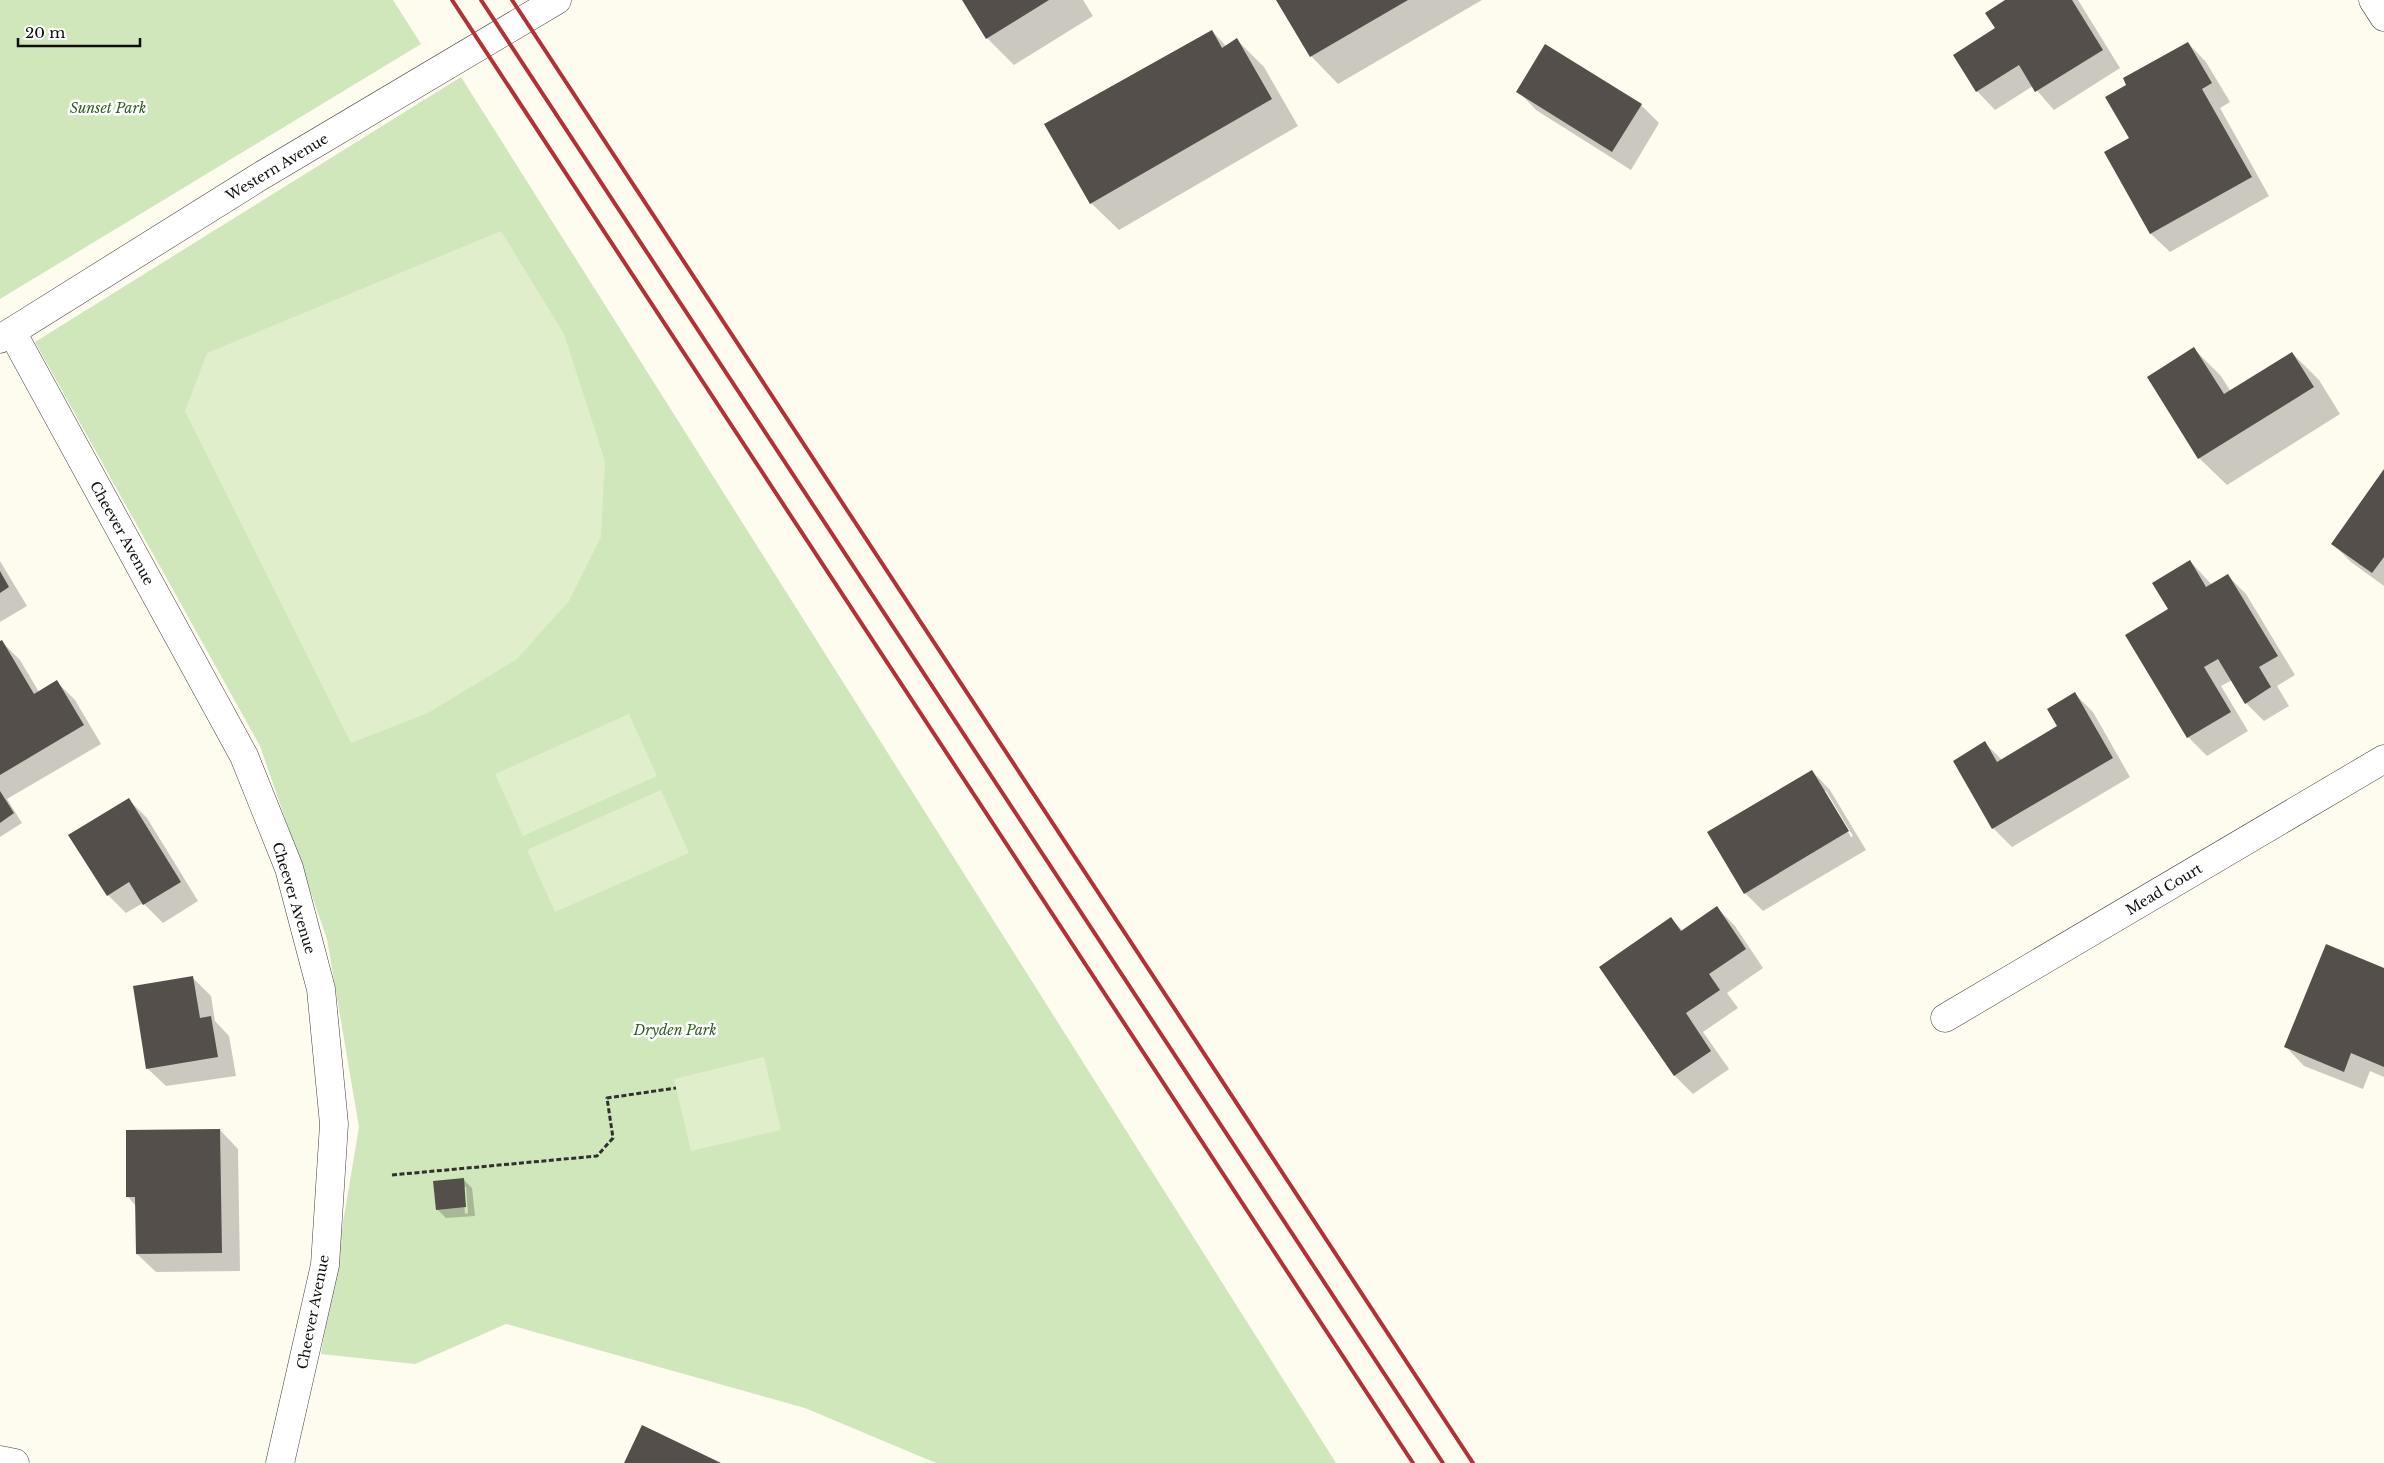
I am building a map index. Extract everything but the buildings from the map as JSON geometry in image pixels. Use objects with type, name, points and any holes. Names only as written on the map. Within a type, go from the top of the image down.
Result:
[{"type":"street","name":"Western Avenue","points":[[6,335],[259,177],[557,0]]},
{"type":"street","points":[[2373,0],[2384,18]]},
{"type":"street","name":"Cheever Avenue","points":[[6,335],[244,756],[289,868],[321,989],[334,1124],[325,1266],[280,1463]]},
{"type":"street","name":"Mead Court","points":[[1945,1018],[2384,759]]},
{"type":"street","points":[[0,1460],[15,1463]]},
{"type":"path","points":[[392,1175],[597,1156],[613,1138],[607,1098],[676,1088]]},
{"type":"green space","name":"Sunset Park","points":[[0,0],[393,0],[421,44],[0,299]]},
{"type":"green space","name":"Dryden Park","points":[[461,77],[1336,1463],[936,1463],[805,1408],[506,1324],[415,1364],[321,1354],[359,1127],[327,939],[260,746],[35,342]]},
{"type":"green space","points":[[501,231],[564,334],[605,461],[601,537],[569,601],[517,659],[428,713],[351,743],[185,411],[207,353]]},
{"type":"green space","points":[[629,714],[657,776],[523,836],[495,774]]},
{"type":"green space","points":[[661,790],[689,853],[555,912],[527,850]]},
{"type":"green space","points":[[764,1057],[781,1130],[691,1151],[674,1079]]},
{"type":"railway","points":[[452,0],[1413,1463]]},
{"type":"railway","points":[[481,0],[1443,1463]]},
{"type":"railway","points":[[512,0],[1473,1463]]}]
